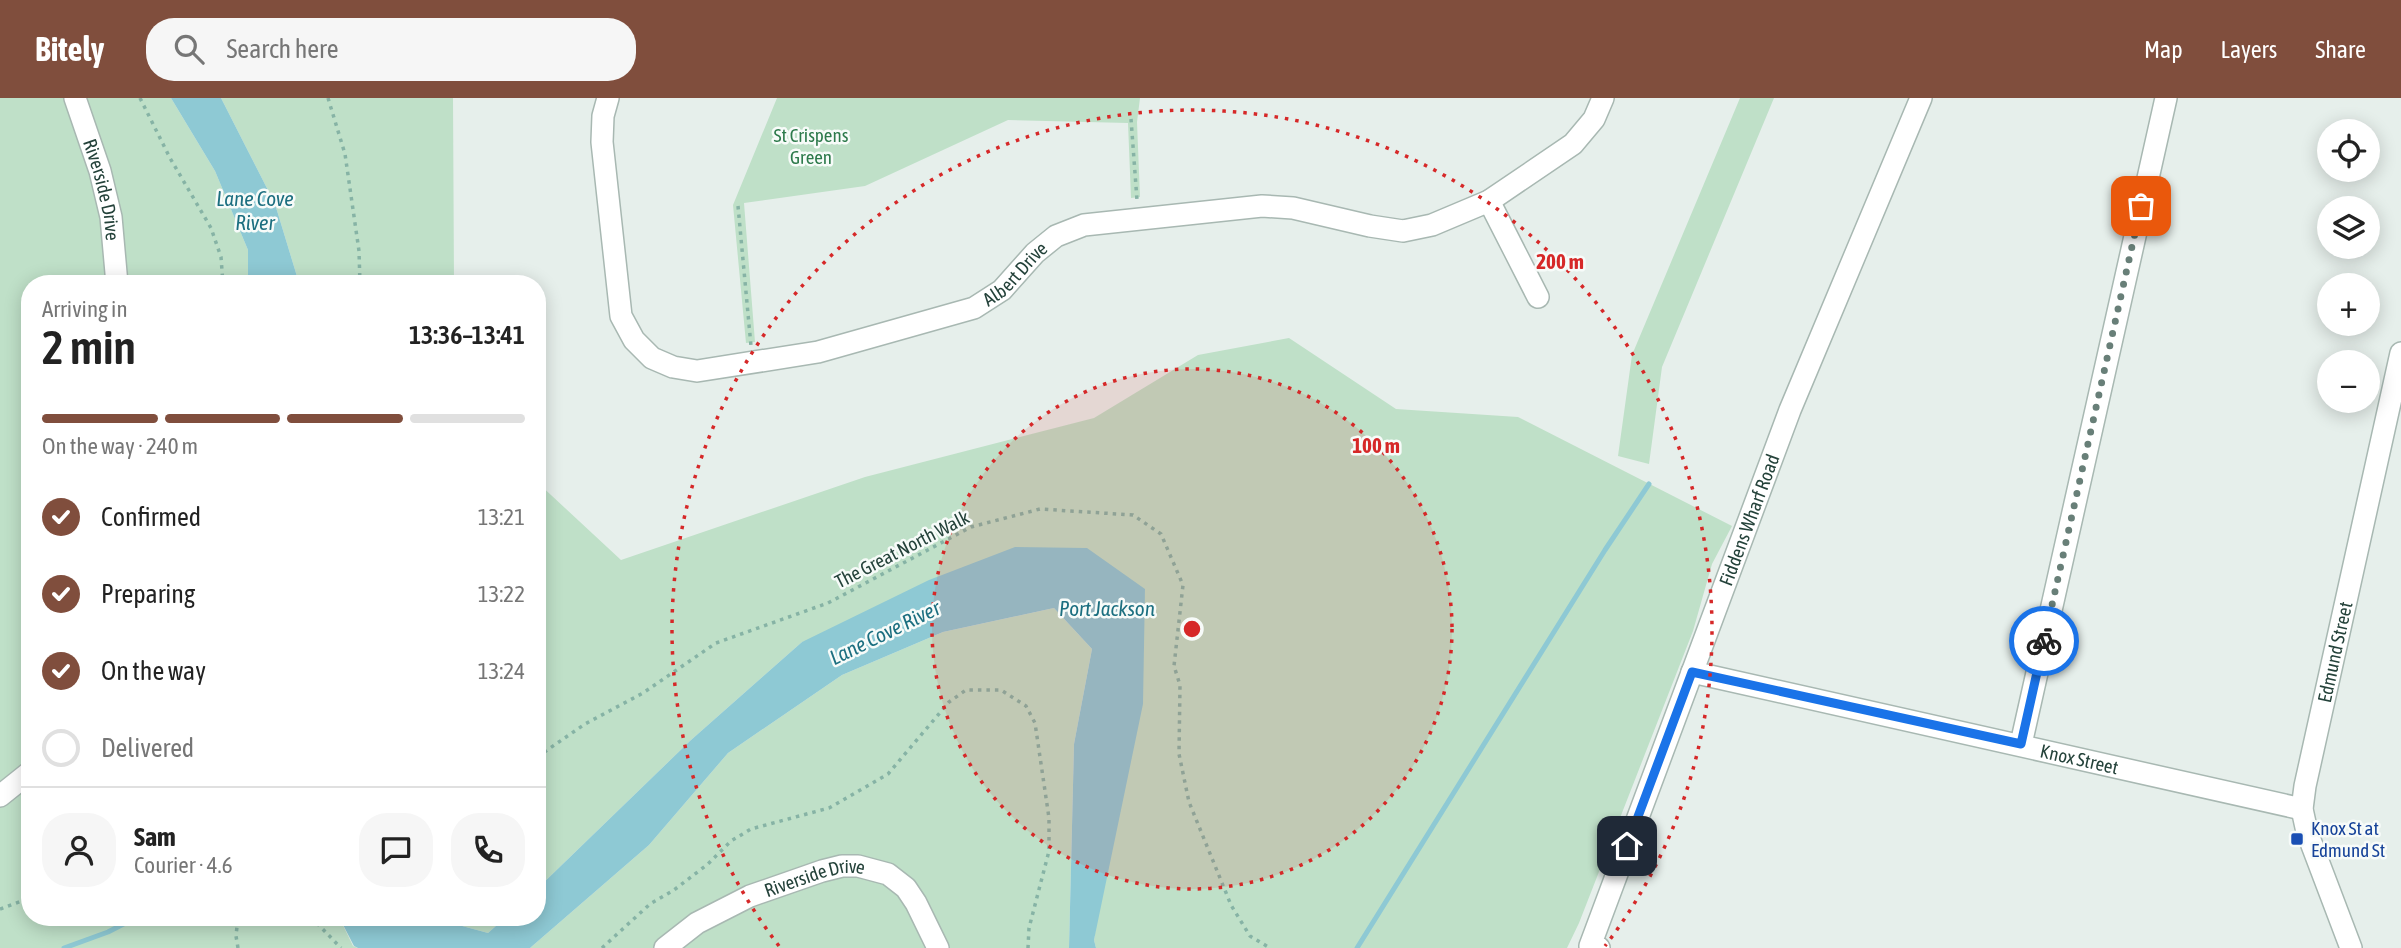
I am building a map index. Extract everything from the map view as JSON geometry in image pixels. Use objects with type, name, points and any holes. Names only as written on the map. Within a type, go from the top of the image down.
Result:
[{"type":"street","name":"Riverside Drive","points":[[75,98],[97,160],[111,218],[116,275]]},
{"type":"street","name":"Albert Drive","points":[[608,98],[603,116],[602,142],[621,316],[634,340],[652,358],[673,367],[697,370],[818,352],[974,308],[1002,290],[1035,253],[1056,236],[1084,225],[1262,206],[1293,208],[1403,231],[1432,225],[1489,201],[1573,144],[1594,119],[1603,98]]},
{"type":"street","name":"Fiddens Wharf Road","points":[[1595,947],[1692,672],[1790,411],[1920,98]]},
{"type":"street","points":[[2021,744],[2166,98]]},
{"type":"street","points":[[1489,201],[1538,297]]},
{"type":"street","name":"Edmund Street","points":[[2351,948],[2307,832],[2302,809],[2401,353]]},
{"type":"street","name":"Knox Street","points":[[1692,672],[2302,809]]},
{"type":"street","points":[[0,796],[21,779]]},
{"type":"street","name":"Riverside Drive","points":[[666,948],[714,913],[772,887],[842,866],[873,868],[898,880],[916,903],[938,948]]},
{"type":"path","points":[[140,98],[170,158],[211,228],[221,257],[222,275]]},
{"type":"path","points":[[328,98],[345,154],[359,251],[360,275]]},
{"type":"path","points":[[1131,119],[1138,220]]},
{"type":"path","points":[[738,206],[753,362]]},
{"type":"path","name":"The Great North Walk","points":[[546,751],[585,724],[643,693],[716,643],[828,603],[971,527],[1040,509],[1132,515],[1161,534],[1183,585],[1174,666],[1180,685],[1179,754],[1189,802],[1231,905],[1250,936],[1270,948]]},
{"type":"path","points":[[602,948],[650,904],[674,890],[708,864],[731,841],[751,829],[829,808],[888,774],[949,702],[966,690],[1001,690],[1026,706],[1035,723],[1049,818],[1049,851],[1029,928],[1028,948]]},
{"type":"path","points":[[0,909],[21,901]]},
{"type":"path","points":[[237,926],[238,948]]},
{"type":"path","points":[[320,926],[341,948]]},
{"type":"green space","points":[[0,98],[171,98],[215,171],[248,250],[248,275],[21,275],[21,926],[343,926],[353,946],[358,948],[0,948]]},
{"type":"green space","points":[[221,98],[453,98],[454,275],[297,275],[275,204]]},
{"type":"green space","name":"St Crispens Green","points":[[777,98],[1140,98],[1137,122],[1140,197],[1131,198],[1128,123],[1008,120],[865,186],[744,203],[755,342],[746,343],[733,205]]},
{"type":"green space","points":[[1740,98],[1774,98],[1662,367],[1649,464],[1618,456],[1632,355]]},
{"type":"green space","points":[[1289,338],[1396,409],[1518,417],[1732,526],[1712,564],[1693,631],[1567,948],[1096,948],[1094,940],[1145,590],[802,642],[691,740],[546,880],[546,490],[621,560],[865,477],[1094,418],[1198,355]]},
{"type":"green space","points":[[1054,608],[1092,649],[1074,744],[1069,948],[530,948],[649,845],[728,753],[842,675],[943,632]]},
{"type":"green space","points":[[462,926],[496,926],[488,933]]},
{"type":"water","name":"Lane Cove River","points":[[171,98],[221,98],[275,204],[297,275],[248,275],[248,250],[215,171]]},
{"type":"water","name":"Port Jackson","points":[[1015,547],[1087,548],[1145,589],[1143,704],[1094,940],[1096,948],[1069,948],[1074,744],[1092,649],[1054,608],[943,632],[842,675],[728,753],[649,845],[530,948],[354,946],[344,926],[462,926],[488,933],[496,926],[546,926],[546,880],[691,740],[802,642],[929,580]]},
{"type":"waterway","points":[[1357,948],[1649,484]]},
{"type":"waterway","points":[[64,948],[120,926]]},
{"type":"way so far","points":[[2044,641],[2141,206]]},
{"type":"place","name":"Knox St at Edmund St","points":[[2297,839]]},
{"type":"route","points":[[1627,846],[1692,672],[2021,744],[2044,641]]}]
